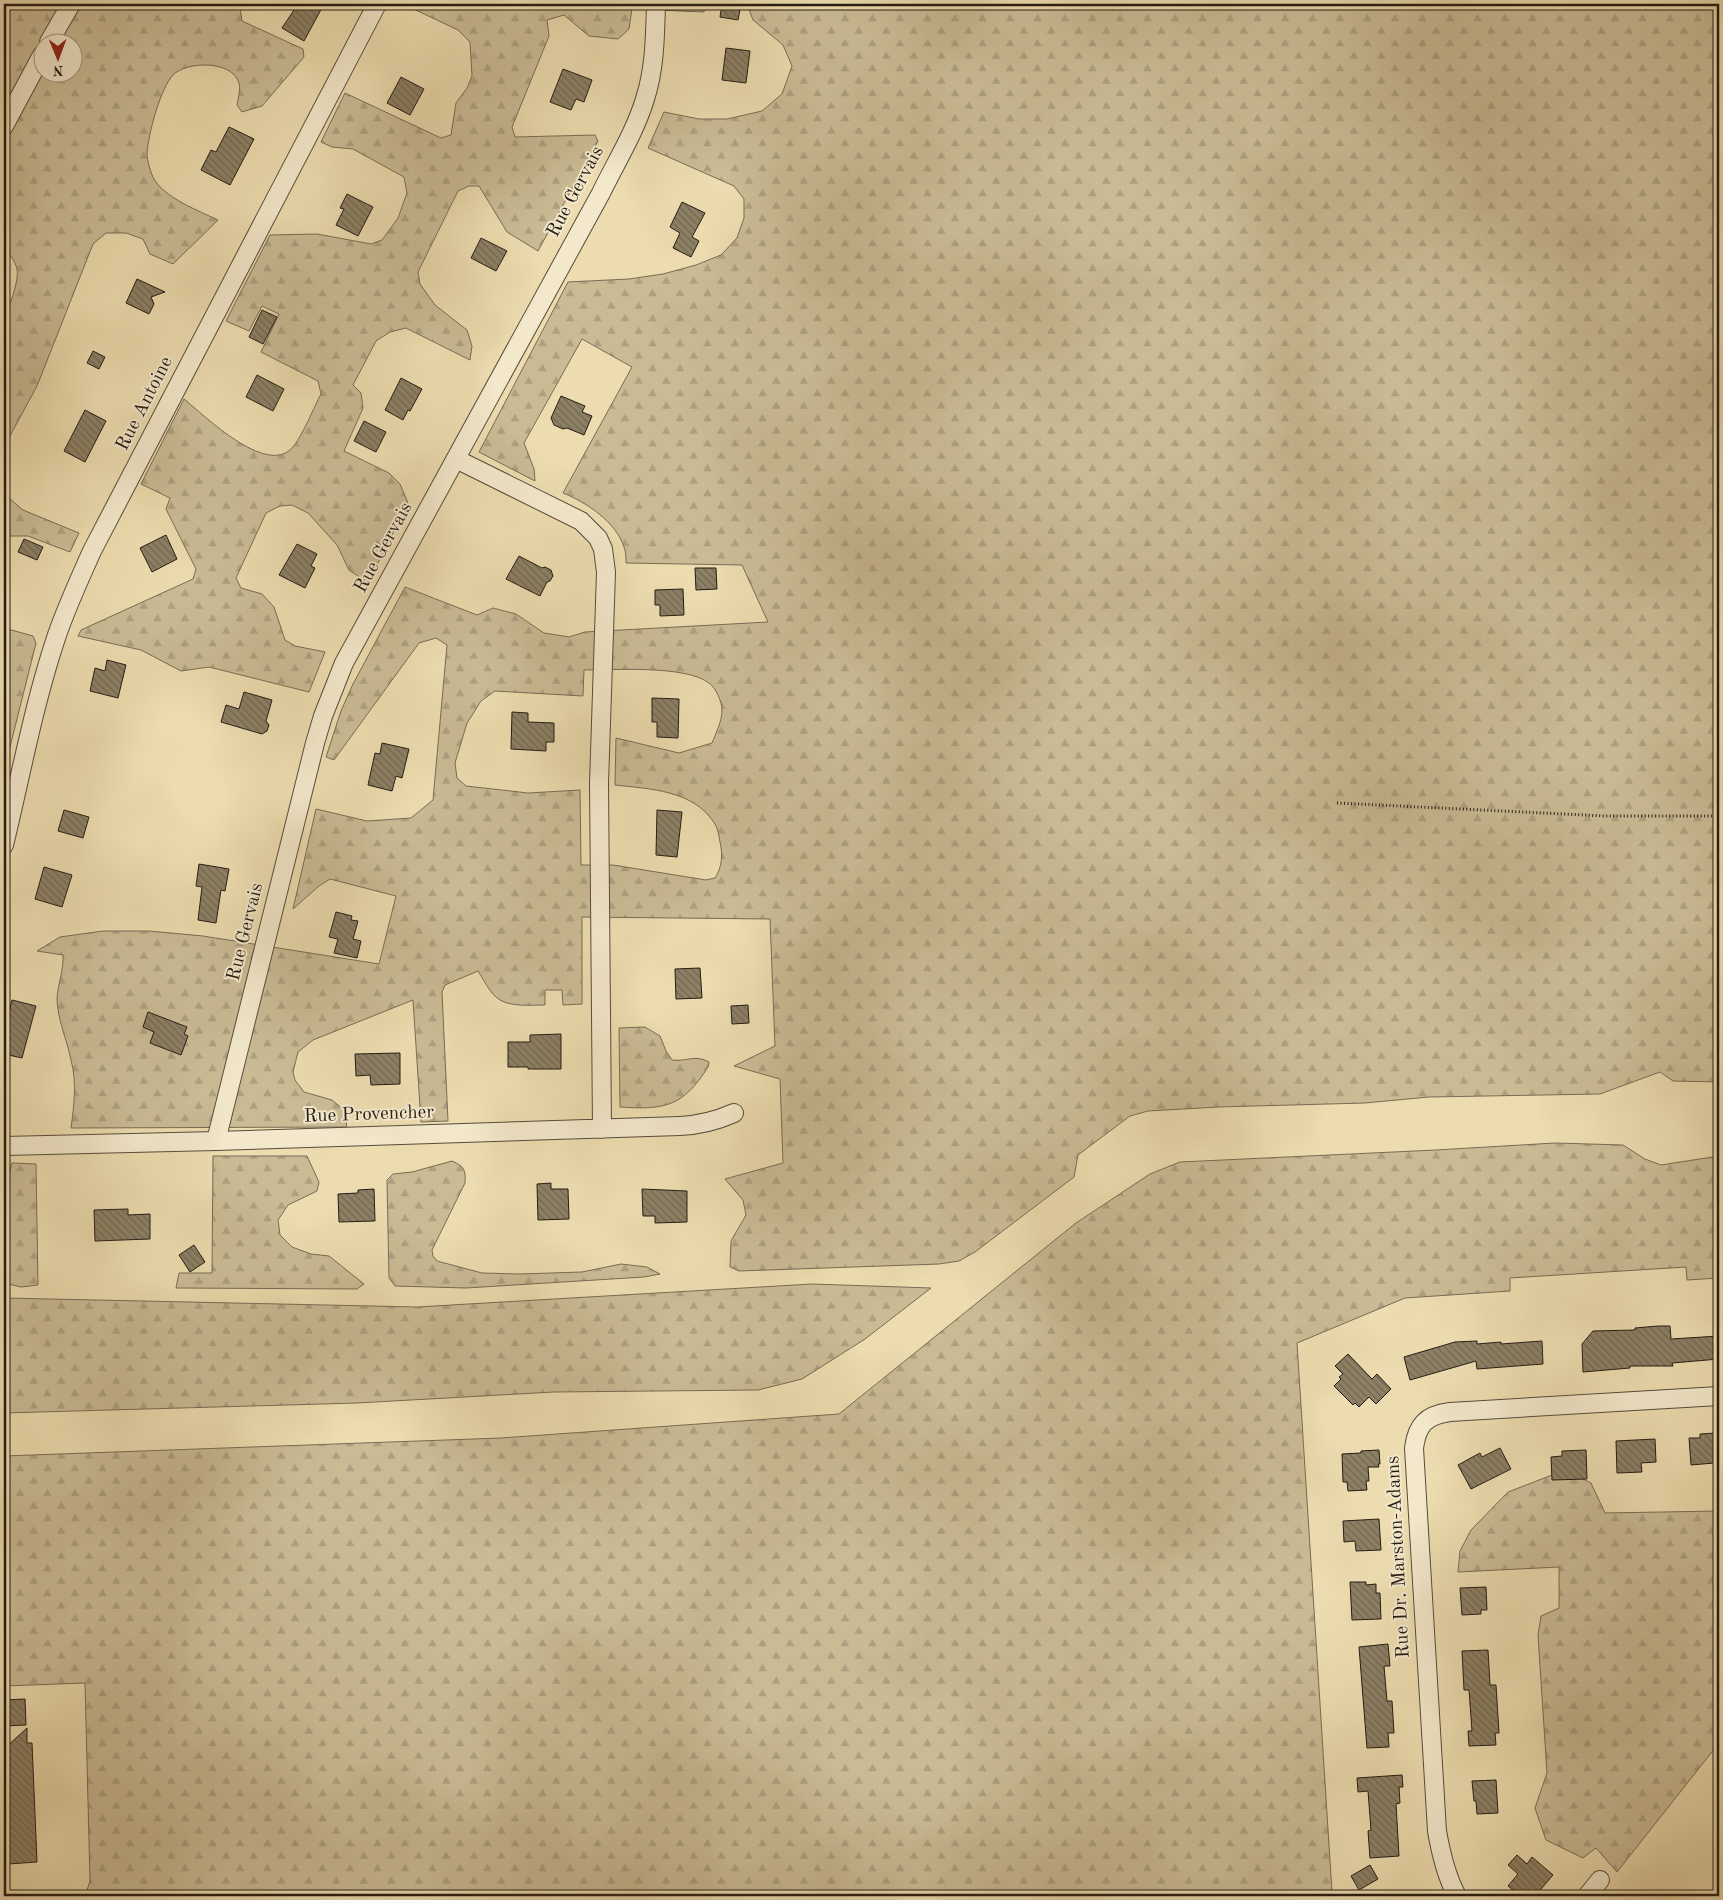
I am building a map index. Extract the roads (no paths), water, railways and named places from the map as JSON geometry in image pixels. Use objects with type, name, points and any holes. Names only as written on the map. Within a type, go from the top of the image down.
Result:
[{"type":"street","points":[[55,32],[71,4]]},
{"type":"street","name":"Rue Antoine","points":[[4,845],[48,664],[64,616],[79,580],[92,551],[377,4]]},
{"type":"street","name":"Rue Gervais","points":[[216,1141],[323,716],[344,663],[601,192],[636,123],[646,98],[652,71],[656,44],[656,4]]},
{"type":"street","points":[[4,126],[32,74]]},
{"type":"street","points":[[456,460],[581,521],[590,528],[603,548],[606,572],[599,801],[602,1129]]},
{"type":"street","name":"Rue Provencher","points":[[4,1146],[700,1125],[717,1121],[734,1113]]},
{"type":"street","name":"Rue Dr. Marston-Adams","points":[[1457,1896],[1440,1852],[1437,1831],[1414,1448],[1415,1437],[1420,1426],[1428,1418],[1439,1413],[1719,1396]]},
{"type":"street","points":[[1587,1896],[1600,1880]]}]
